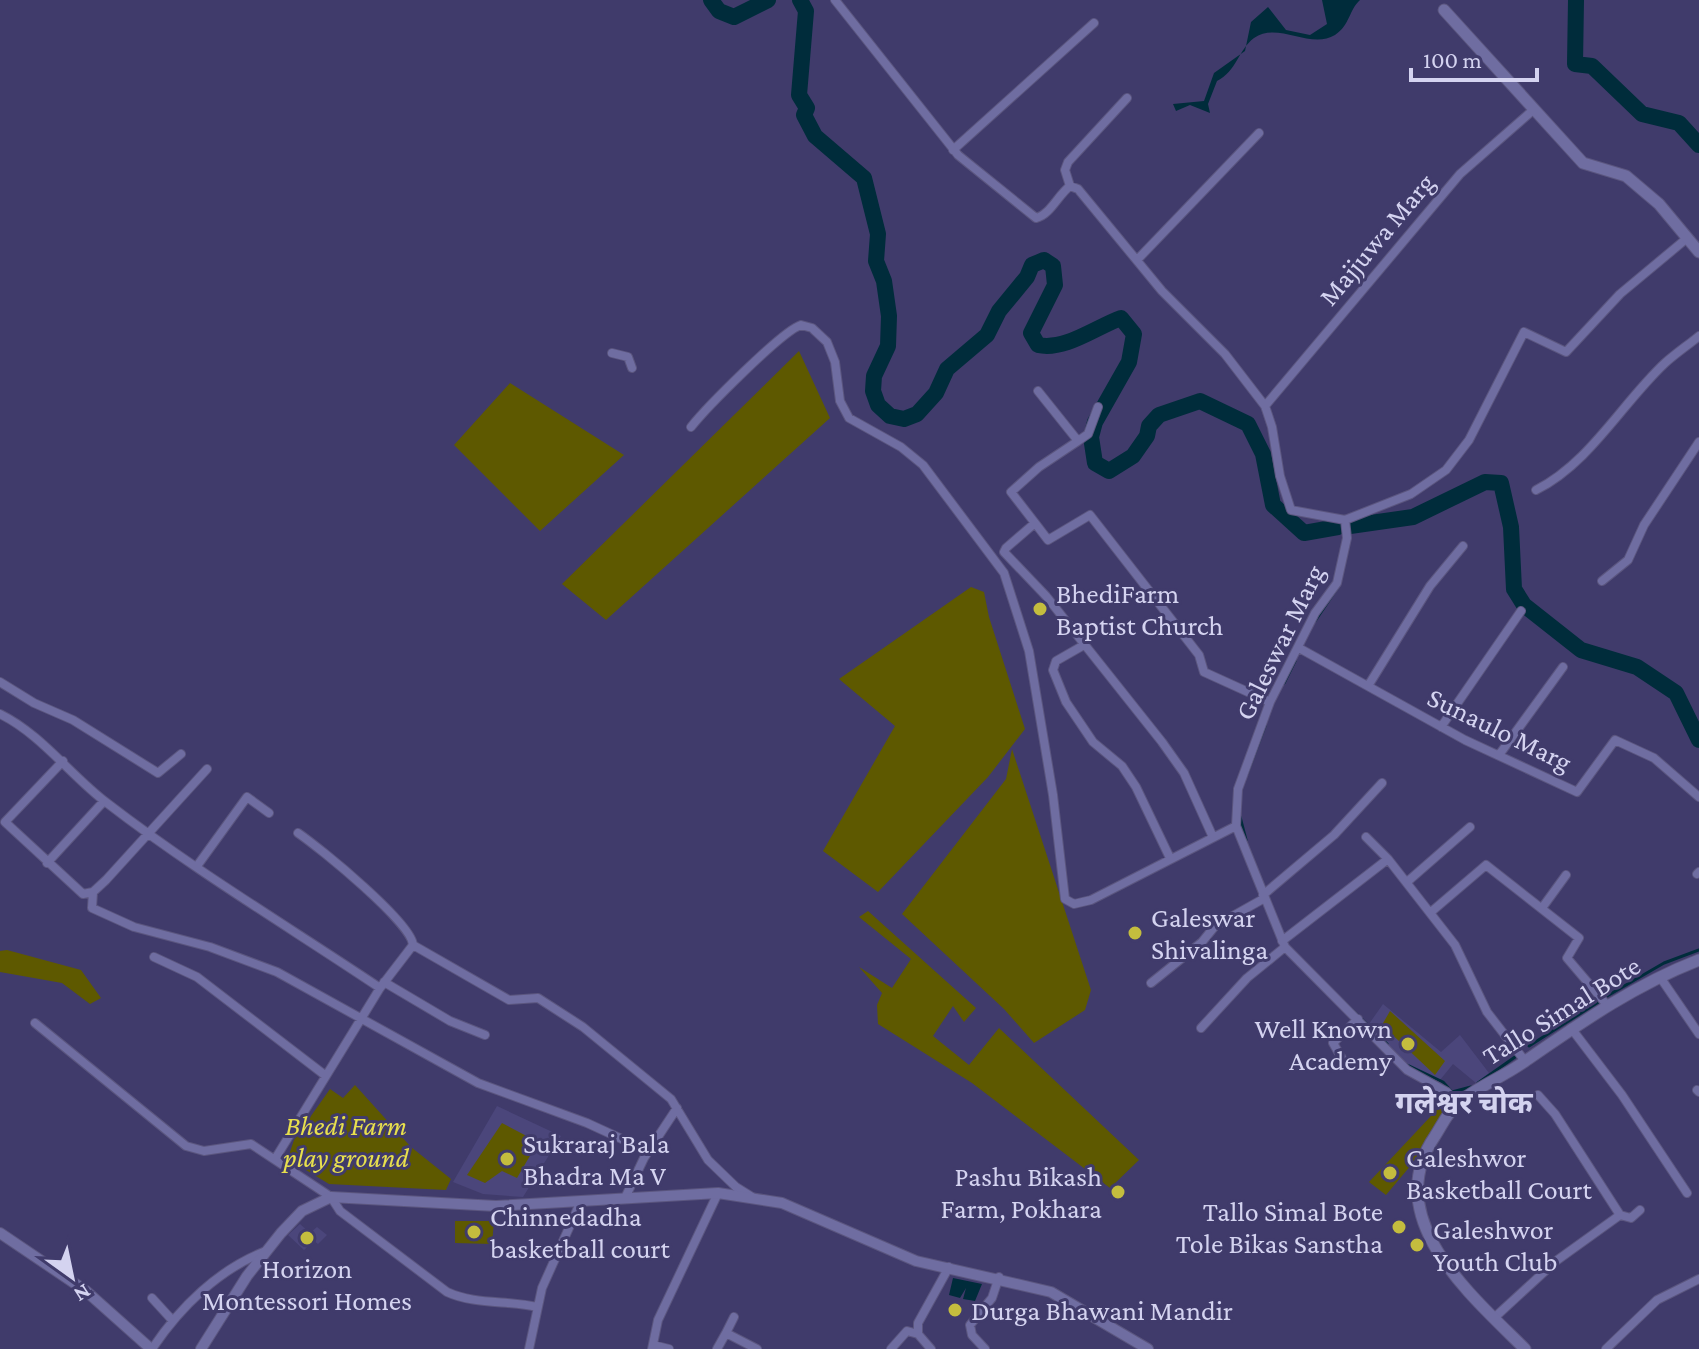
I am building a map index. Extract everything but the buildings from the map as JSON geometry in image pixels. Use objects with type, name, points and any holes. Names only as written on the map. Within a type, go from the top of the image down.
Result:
[{"type":"main road","points":[[1444,10],[1532,111],[1583,163],[1626,176],[1659,204],[1699,252]]},
{"type":"main road","name":"Tallo Simal Bote","points":[[1525,1349],[1454,1275],[1436,1250],[1420,1216],[1417,1183],[1424,1152],[1457,1103],[1607,1005],[1699,960]]},
{"type":"street","points":[[835,0],[953,150],[1036,218],[1043,216],[1070,186]]},
{"type":"street","points":[[953,150],[1094,23]]},
{"type":"street","points":[[1070,186],[1065,170],[1068,162],[1127,98]]},
{"type":"street","name":"Majjuwa Marg","points":[[1265,406],[1460,174],[1532,111]]},
{"type":"street","points":[[1137,260],[1259,133]]},
{"type":"street","points":[[1070,186],[1078,189],[1162,291],[1225,354],[1265,406],[1272,427],[1280,476],[1291,510],[1345,520],[1411,494],[1446,470],[1469,440],[1524,332],[1566,352],[1620,294],[1686,239]]},
{"type":"street","points":[[691,427],[709,404],[740,379],[784,333],[801,325],[822,336],[832,352],[840,401],[849,418],[901,447],[923,465],[1004,573],[1029,651],[1053,795],[1065,899],[1074,904],[1091,900],[1212,835],[1236,826]]},
{"type":"street","points":[[1536,490],[1552,482],[1613,423],[1664,364],[1699,336]]},
{"type":"street","points":[[612,353],[628,357],[632,368]]},
{"type":"street","points":[[1038,391],[1078,441]]},
{"type":"street","points":[[1098,407],[1088,434],[1039,467],[1011,492],[1048,540],[1090,515],[1199,655],[1204,672],[1225,685],[1270,702]]},
{"type":"street","points":[[1602,581],[1628,560],[1644,525],[1699,442]]},
{"type":"street","name":"Galeswar Marg","points":[[1345,520],[1347,538],[1337,583],[1315,613],[1270,702],[1238,789],[1236,826],[1283,944],[1407,1070],[1447,1092],[1457,1103]]},
{"type":"street","points":[[1035,523],[1004,552],[1046,596],[1184,773],[1212,835]]},
{"type":"street","points":[[1368,686],[1430,586],[1463,546]]},
{"type":"street","points":[[1441,727],[1521,611]]},
{"type":"street","points":[[1084,645],[1056,661],[1053,670],[1066,702],[1093,742],[1122,766],[1136,787],[1170,858]]},
{"type":"street","name":"Sunaulo Marg","points":[[1299,648],[1441,727],[1577,792],[1615,740],[1654,758],[1699,797]]},
{"type":"street","points":[[1499,755],[1563,667]]},
{"type":"street","points":[[0,682],[34,703],[73,720],[158,773],[181,754]]},
{"type":"street","points":[[0,714],[63,761],[104,801],[150,835],[382,985],[450,1021],[485,1035]]},
{"type":"street","points":[[63,761],[5,822],[83,894],[93,892],[121,865],[128,853],[150,835],[207,769]]},
{"type":"street","points":[[1151,983],[1202,942],[1215,926],[1263,897],[1334,835],[1382,783]]},
{"type":"street","points":[[197,866],[247,797],[269,813]]},
{"type":"street","points":[[47,863],[104,801]]},
{"type":"street","points":[[1407,882],[1470,827]]},
{"type":"street","points":[[298,833],[369,890],[407,932],[413,945],[509,1000],[538,998],[583,1027],[671,1099],[708,1160],[736,1187],[753,1197]]},
{"type":"street","points":[[1366,837],[1407,882],[1455,945],[1487,1012],[1525,1061]]},
{"type":"street","points":[[1201,1028],[1283,944],[1388,859]]},
{"type":"street","points":[[1431,912],[1486,865],[1579,938],[1567,958],[1607,1005]]},
{"type":"street","points":[[1542,908],[1566,875]]},
{"type":"street","points":[[93,892],[92,908],[105,916],[210,947],[277,972],[478,1083],[587,1123],[648,1151]]},
{"type":"street","points":[[275,1159],[382,985],[413,945]]},
{"type":"street","points":[[154,957],[197,977],[326,1076]]},
{"type":"street","points":[[1660,977],[1699,1034]]},
{"type":"street","points":[[1344,1062],[1333,1043],[1358,1019]]},
{"type":"street","points":[[35,1023],[186,1146],[204,1151],[251,1144],[331,1197],[340,1211],[447,1292],[461,1298],[510,1300],[537,1307]]},
{"type":"street","points":[[1571,1028],[1622,1095],[1687,1193]]},
{"type":"street","points":[[1538,1095],[1555,1114],[1620,1215],[1631,1218],[1640,1210]]},
{"type":"street","points":[[625,1198],[648,1151],[677,1108]]},
{"type":"street","points":[[669,1349],[652,1347],[658,1320],[718,1193]]},
{"type":"street","points":[[201,1349],[267,1250],[302,1211],[331,1197],[496,1206],[718,1193],[782,1203],[916,1261],[999,1277],[1051,1292],[1148,1349]]},
{"type":"street","points":[[529,1349],[537,1307],[581,1201]]},
{"type":"street","points":[[1494,1318],[1556,1261],[1620,1215]]},
{"type":"street","points":[[0,1233],[86,1291],[152,1349],[173,1321],[215,1280],[267,1250]]},
{"type":"street","points":[[918,1334],[918,1323],[949,1267]]},
{"type":"street","points":[[985,1349],[972,1335],[970,1325],[992,1298],[999,1277]]},
{"type":"street","points":[[1606,1349],[1657,1300],[1699,1279]]},
{"type":"street","points":[[152,1298],[173,1321]]},
{"type":"street","points":[[717,1349],[734,1317]]},
{"type":"street","points":[[891,1349],[907,1331],[918,1334],[931,1349]]},
{"type":"street","points":[[726,1333],[757,1349]]},
{"type":"shaded area","name":"Well Known Academy","points":[[1383,1004],[1441,1052],[1460,1035],[1489,1073],[1476,1083],[1453,1064],[1440,1080],[1405,1063],[1369,1024]]},
{"type":"shaded area","name":"Sukraraj Bala Bhadra Ma V","points":[[497,1106],[561,1136],[523,1197],[483,1194],[453,1182]]},
{"type":"shaded area","name":"Horizon Montessori Homes","points":[[300,1224],[310,1233],[317,1227],[327,1235],[318,1244],[314,1241],[304,1250],[288,1235]]},
{"type":"green space","points":[[799,351],[830,418],[606,620],[562,584]]},
{"type":"green space","points":[[510,383],[624,455],[540,531],[454,445]]},
{"type":"green space","points":[[971,587],[984,592],[1025,729],[988,777],[878,892],[823,851],[895,726],[839,679]]},
{"type":"green space","points":[[1012,749],[1091,990],[1085,1010],[1034,1043],[1004,1009],[902,914],[1006,779]]},
{"type":"green space","points":[[868,911],[976,1008],[964,1022],[953,1006],[933,1036],[969,1065],[999,1028],[1139,1160],[1110,1188],[972,1083],[878,1024],[877,1005],[882,993],[859,967],[892,988],[911,959],[859,917]]},
{"type":"green space","points":[[7,950],[81,970],[101,998],[90,1004],[62,983],[0,972],[0,951]]},
{"type":"green space","points":[[1390,1011],[1445,1061],[1435,1075],[1382,1025]]},
{"type":"green space","name":"Bhedi Farm play ground","points":[[355,1085],[411,1147],[451,1179],[446,1190],[329,1184],[291,1161],[289,1155],[294,1140],[330,1089],[343,1098]]},
{"type":"green space","points":[[1446,1100],[1446,1110],[1412,1164],[1386,1195],[1369,1182]]},
{"type":"green space","points":[[502,1123],[538,1142],[517,1178],[502,1171],[485,1183],[467,1175]]},
{"type":"green space","name":"Chinnedadha basketball court","points":[[455,1221],[494,1221],[492,1244],[455,1243]]},
{"type":"water","points":[[1322,0],[1360,0],[1344,27],[1335,35],[1315,39],[1273,32],[1254,38],[1246,46],[1251,22],[1268,7],[1286,30],[1310,35],[1327,24]]},
{"type":"water","points":[[1241,54],[1229,72],[1217,81],[1208,104],[1210,113],[1190,105],[1176,111],[1173,104],[1204,101],[1214,73]]},
{"type":"water","points":[[953,1278],[982,1284],[975,1301],[963,1299],[966,1288],[960,1298],[949,1295]]},
{"type":"waterway","points":[[711,0],[719,11],[734,17],[768,0]]},
{"type":"waterway","points":[[800,0],[806,11],[799,95],[807,108],[804,115],[815,136],[864,178],[878,234],[876,261],[884,281],[889,316],[888,346],[874,376],[873,391],[878,405],[890,416],[904,419],[917,414],[936,393],[947,369],[987,335],[999,311],[1027,277],[1032,265],[1044,260],[1053,266],[1055,285],[1031,333],[1038,345],[1059,345],[1121,318],[1134,334],[1129,362],[1095,422],[1091,437],[1095,463],[1109,471],[1133,456],[1147,436],[1149,426],[1159,415],[1200,401],[1248,424],[1263,454],[1273,505],[1304,533],[1338,527]]},
{"type":"waterway","points":[[1576,0],[1575,64],[1592,66],[1642,114],[1679,123],[1699,145]]},
{"type":"waterway","points":[[1350,526],[1413,517],[1485,482],[1501,483],[1511,527],[1514,589],[1524,605],[1581,650],[1637,667],[1676,693],[1699,740]]},
{"type":"waterway","points":[[1315,621],[1338,587]]},
{"type":"waterway","points":[[1284,683],[1295,661]]},
{"type":"waterway","points":[[1247,774],[1265,726]]},
{"type":"waterway","points":[[1240,817],[1246,840]]},
{"type":"waterway","points":[[1607,996],[1664,963],[1699,950]]},
{"type":"waterway","points":[[1341,999],[1387,1044]]},
{"type":"waterway","points":[[1529,1046],[1600,1001]]},
{"type":"waterway","points":[[1478,1083],[1515,1057]]},
{"type":"waterway","points":[[1405,1064],[1443,1082],[1452,1092],[1471,1087]]},
{"type":"place","name":"BhediFarm Baptist Church","points":[[1040,609]]},
{"type":"place","name":"Galeswar Shivalinga","points":[[1135,933]]},
{"type":"place","name":"Well Known Academy","points":[[1408,1044]]},
{"type":"place","name":"Sukraraj Bala Bhadra Ma V","points":[[507,1159]]},
{"type":"place","name":"Galeshwor Basketball Court","points":[[1390,1173]]},
{"type":"place","name":"Pashu Bikash Farm, Pokhara","points":[[1118,1192]]},
{"type":"place","name":"Tallo Simal Bote Tole Bikas Sanstha","points":[[1399,1227]]},
{"type":"place","name":"Chinnedadha basketball court","points":[[474,1232]]},
{"type":"place","name":"Horizon Montessori Homes","points":[[307,1238]]},
{"type":"place","name":"Galeshwor Youth Club","points":[[1417,1245]]},
{"type":"place","name":"Durga Bhawani Mandir","points":[[955,1310]]},
{"type":"district","name":"गलेश्वर चोक","points":[[1464,1103]]}]
